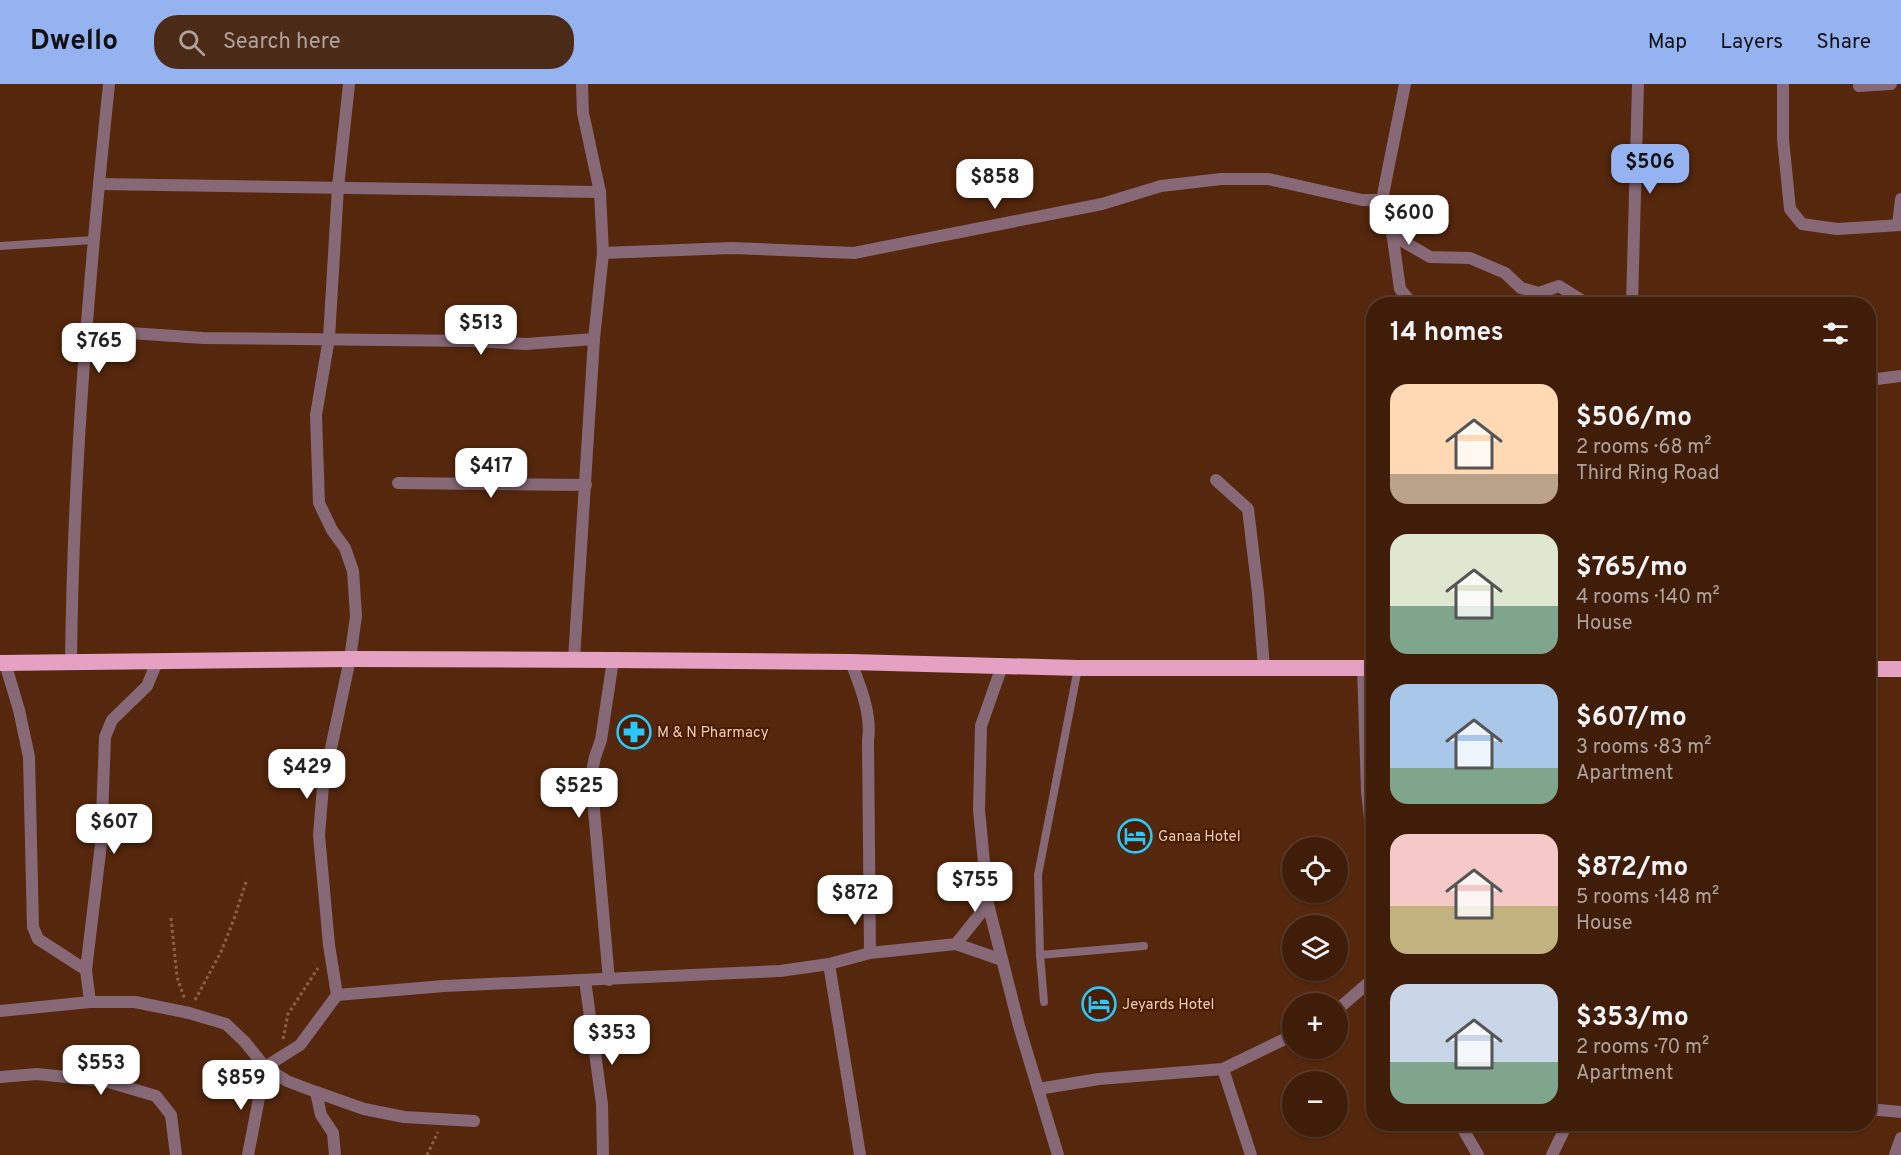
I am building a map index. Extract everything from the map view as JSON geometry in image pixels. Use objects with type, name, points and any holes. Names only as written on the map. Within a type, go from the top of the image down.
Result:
[{"type":"highway","points":[[2,663],[350,659],[851,662],[1078,668],[1366,668]]},
{"type":"highway","points":[[1876,669],[1901,669]]},
{"type":"street","points":[[71,663],[72,553],[94,240],[109,84]]},
{"type":"street","points":[[246,1155],[265,1067],[300,1045],[337,995],[329,945],[319,835],[323,786],[350,659],[356,616],[353,571],[345,548],[332,530],[319,503],[316,416],[329,338],[338,187],[349,84]]},
{"type":"street","points":[[574,660],[594,339],[603,253],[600,192],[583,113],[582,84]]},
{"type":"street","points":[[1405,84],[1382,200],[1392,235],[1400,290],[1406,297]]},
{"type":"street","points":[[1632,297],[1638,84]]},
{"type":"street","points":[[1783,84],[1783,139],[1790,209],[1803,224],[1837,229],[1899,225],[1901,199]]},
{"type":"street","points":[[1859,86],[1891,84]]},
{"type":"street","points":[[603,253],[732,248],[854,253],[1102,204],[1161,186],[1221,179],[1268,179],[1362,200],[1382,200]]},
{"type":"street","points":[[99,184],[600,192]]},
{"type":"street","points":[[1392,235],[1430,257],[1470,258],[1505,273],[1521,288],[1539,292],[1559,286],[1576,297]]},
{"type":"street","points":[[87,330],[203,338],[329,338],[526,344],[594,339]]},
{"type":"street","points":[[1876,379],[1901,376]]},
{"type":"street","points":[[1216,480],[1248,509],[1264,668]]},
{"type":"street","points":[[398,483],[585,485]]},
{"type":"street","points":[[609,980],[591,776],[601,740],[613,660]]},
{"type":"street","points":[[90,1002],[86,970],[101,844],[105,736],[112,720],[147,686],[157,662]]},
{"type":"street","points":[[851,662],[861,687],[869,730],[870,953]]},
{"type":"street","points":[[2,663],[19,710],[29,757],[33,927],[38,939],[86,970]]},
{"type":"street","points":[[1002,666],[981,726],[979,810],[988,904],[1058,1155]]},
{"type":"street","points":[[956,944],[988,904]]},
{"type":"street","points":[[337,995],[444,986],[780,971],[829,964],[870,953],[956,944],[1002,960]]},
{"type":"street","points":[[829,964],[860,1155]]},
{"type":"street","points":[[585,980],[602,1104],[603,1155]]},
{"type":"street","points":[[1348,1000],[1366,985]]},
{"type":"street","points":[[0,1011],[90,1002],[135,1002],[189,1013],[226,1024],[245,1042],[265,1067],[287,1081],[316,1092],[364,1109],[404,1117],[474,1120]]},
{"type":"street","points":[[1038,1089],[1099,1079],[1223,1069],[1282,1040]]},
{"type":"street","points":[[1223,1069],[1251,1155]]},
{"type":"street","points":[[0,1077],[37,1074],[105,1081],[156,1096],[171,1115],[176,1155]]},
{"type":"street","points":[[316,1092],[321,1115],[333,1133],[335,1155]]},
{"type":"street","points":[[1876,1110],[1901,1112]]},
{"type":"street","points":[[1464,1131],[1478,1155]]},
{"type":"street","points":[[1552,1155],[1564,1131]]},
{"type":"street","points":[[1895,1155],[1901,1138]]},
{"type":"lane","points":[[0,246],[94,240]]},
{"type":"lane","points":[[1044,1002],[1038,875],[1078,668]]},
{"type":"lane","points":[[1040,955],[1144,946]]},
{"type":"path","points":[[189,1013],[220,952],[247,879]]},
{"type":"path","points":[[171,918],[177,977],[189,1013]]},
{"type":"path","points":[[282,1040],[288,1014],[312,978],[329,945]]},
{"type":"path","points":[[428,1155],[444,1119]]},
{"type":"place","name":"M & N Pharmacy","points":[[634,732]]},
{"type":"place","name":"Ganaa Hotel","points":[[1135,836]]},
{"type":"place","name":"Jeyards Hotel","points":[[1099,1004]]}]
